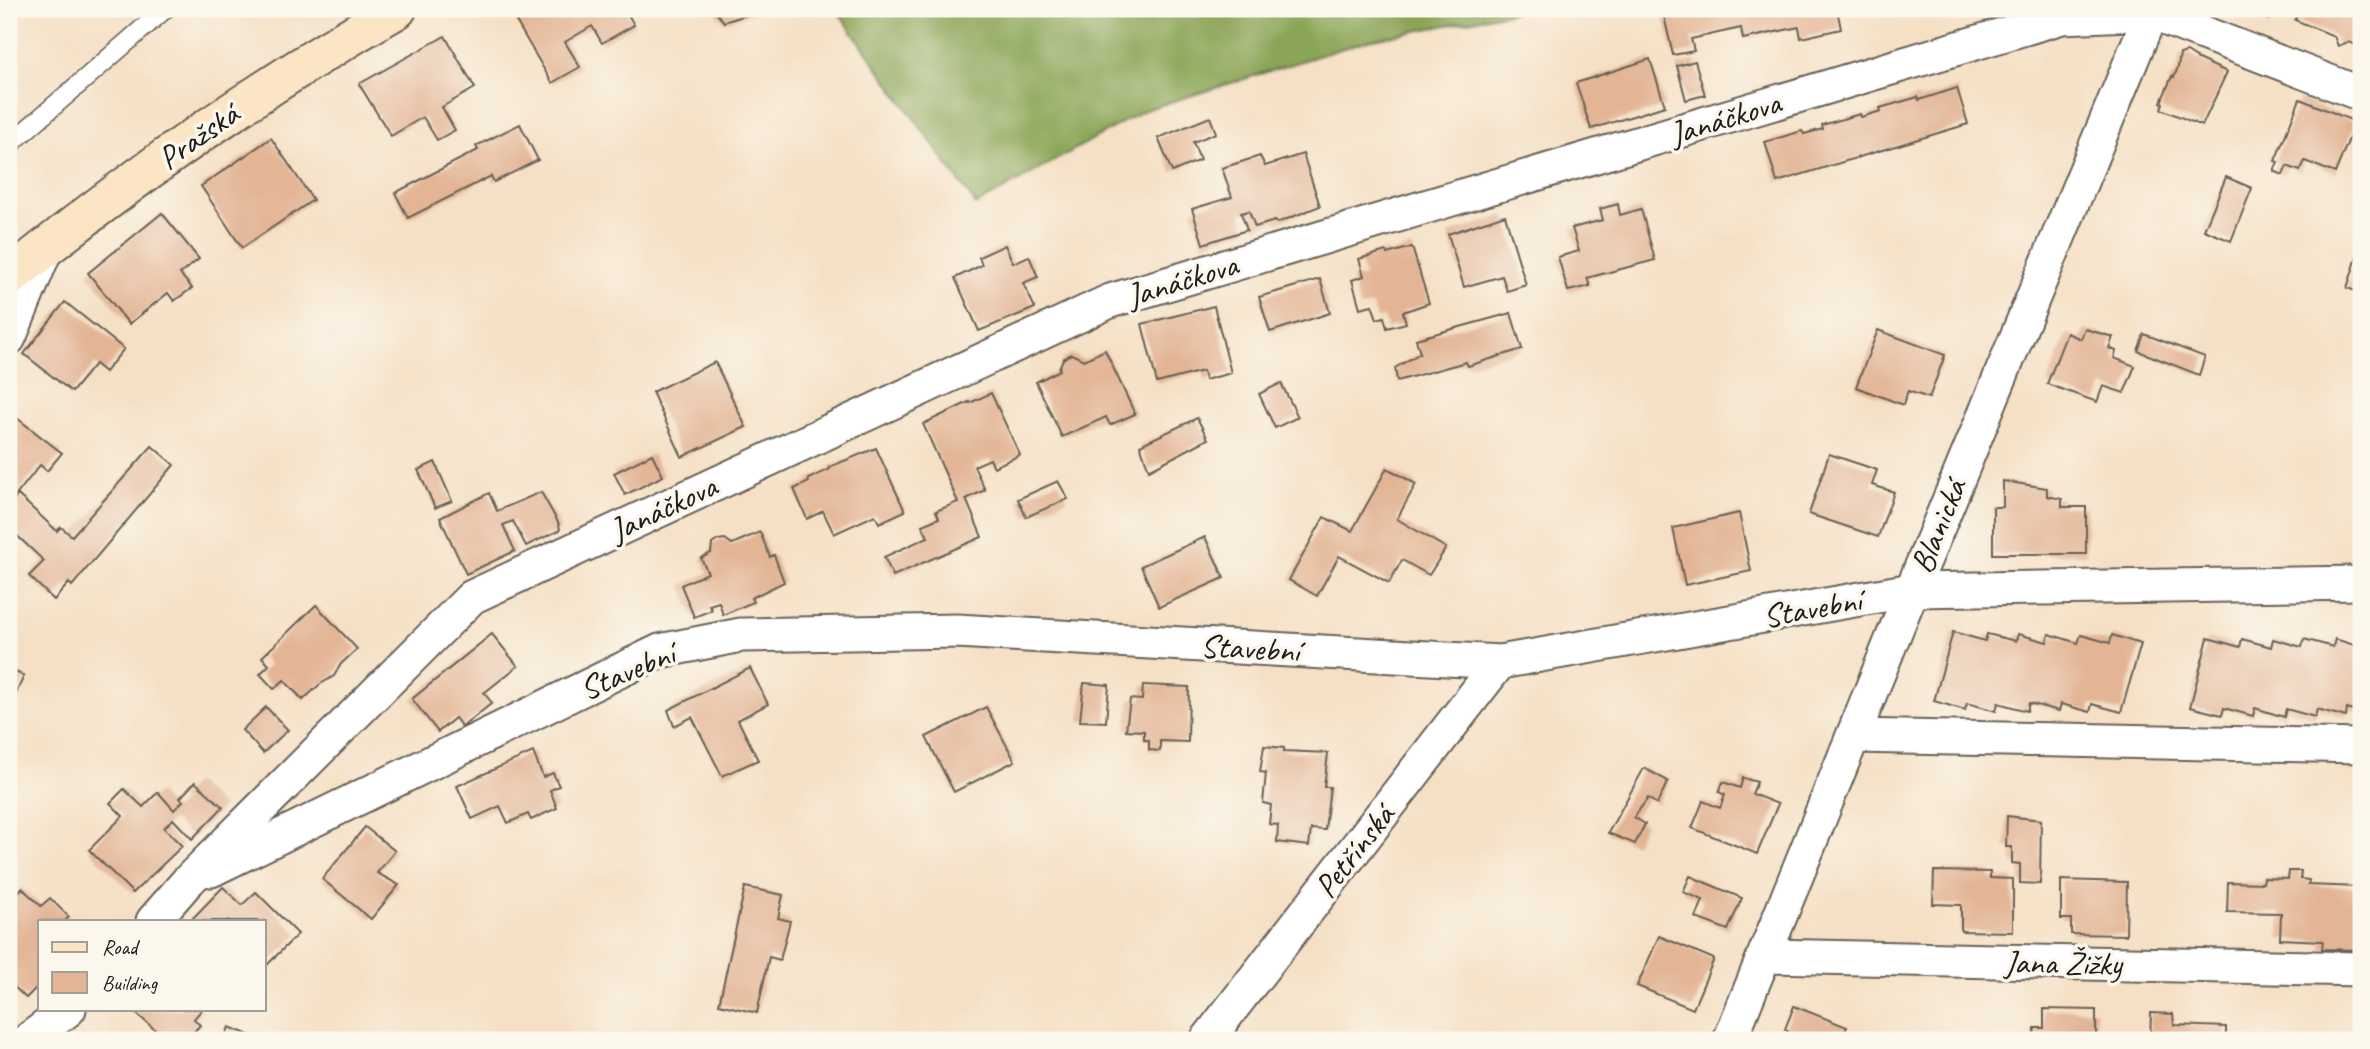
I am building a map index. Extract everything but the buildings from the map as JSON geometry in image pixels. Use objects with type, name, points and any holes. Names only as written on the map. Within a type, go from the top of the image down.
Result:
[{"type":"main road","name":"Pražská","points":[[9,277],[227,114],[397,9]]},
{"type":"street","name":"Janáčkova","points":[[154,920],[187,881],[472,597],[1110,301],[2062,17],[2151,13],[2361,94]]},
{"type":"street","name":"Blanická","points":[[1730,1040],[1912,590],[2151,13]]},
{"type":"street","points":[[9,338],[47,246]]},
{"type":"street","name":"Stavební","points":[[187,881],[660,651],[741,635],[957,631],[1500,662],[1912,590],[2361,583]]},
{"type":"street","name":"Petřínská","points":[[1207,1040],[1500,662]]},
{"type":"street","points":[[1853,736],[2361,746]]},
{"type":"street","name":"Jana Žižky","points":[[1766,956],[2361,969]]},
{"type":"street","points":[[28,1040],[68,1010]]},
{"type":"street","points":[[68,1040],[83,1010]]},
{"type":"lane","points":[[9,145],[165,9]]},
{"type":"green space","points":[[836,9],[1530,9],[1369,40],[1145,110],[976,205]]}]
